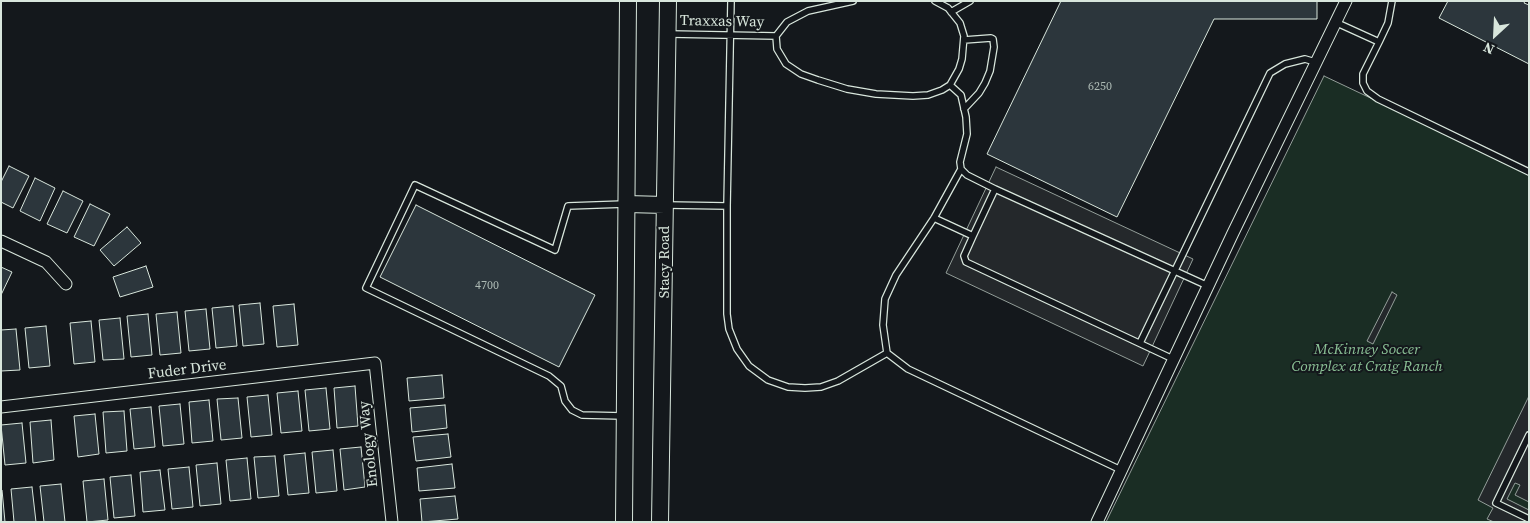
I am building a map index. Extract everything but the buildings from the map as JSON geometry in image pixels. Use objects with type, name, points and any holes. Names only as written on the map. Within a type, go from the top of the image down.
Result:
[{"type":"main road","points":[[624,522],[628,1]]},
{"type":"main road","name":"Stacy Road","points":[[660,522],[668,1]]},
{"type":"main road","points":[[627,204],[665,205]]},
{"type":"street","points":[[1097,522],[1315,62],[1346,1]]},
{"type":"street","points":[[1,240],[46,262],[66,284]]},
{"type":"street","name":"Fuder Drive","points":[[1,407],[375,364]]},
{"type":"street","name":"Enology Way","points":[[375,364],[392,522]]},
{"type":"lane","points":[[731,1],[726,314],[729,330],[737,349],[750,366],[768,380],[788,387],[821,387],[838,381],[887,353]]},
{"type":"lane","name":"Traxxas Way","points":[[853,1],[808,11],[787,22],[776,36],[777,49],[786,64],[801,74],[847,89],[876,94],[928,95],[950,85]]},
{"type":"lane","points":[[935,1],[948,8],[960,23],[964,40],[962,59],[950,85],[961,95],[967,134],[960,169],[934,218],[896,275],[885,299],[883,325],[887,353],[908,369],[1121,470]]},
{"type":"lane","points":[[952,12],[970,1]]},
{"type":"lane","points":[[1392,1],[1388,22],[1363,74],[1363,83],[1367,91],[1378,99],[1529,172]]},
{"type":"lane","points":[[1335,21],[1379,42]]},
{"type":"lane","name":"Traxxas Way","points":[[668,34],[776,36]]},
{"type":"lane","points":[[964,40],[990,38],[993,39],[994,47],[990,71],[985,83],[979,93],[964,109]]},
{"type":"lane","points":[[1140,343],[1270,73],[1285,64],[1304,59],[1315,62]]},
{"type":"lane","points":[[960,169],[967,175],[996,189],[1208,286]]},
{"type":"lane","points":[[625,416],[582,414],[572,410],[565,400],[561,386],[549,376],[366,288],[415,185],[555,250],[568,206],[627,204]]},
{"type":"lane","points":[[996,189],[964,256],[966,262],[1174,359]]},
{"type":"lane","points":[[665,205],[727,206]]},
{"type":"lane","points":[[934,218],[973,236]]},
{"type":"lane","points":[[1529,435],[1496,503],[1529,519]]},
{"type":"green space","name":"McKinney Soccer Complex at Craig Ranch","points":[[1324,76],[1529,173],[1529,522],[1106,522]]},
{"type":"shaded area","points":[[996,167],[1193,259],[1143,366],[946,273]]},
{"type":"shaded area","points":[[1392,292],[1397,295],[1373,344],[1367,341]]},
{"type":"shaded area","points":[[1529,396],[1529,502],[1515,495],[1520,485],[1515,483],[1507,499],[1529,510],[1529,522],[1494,522],[1487,519],[1493,508],[1478,500]]}]
